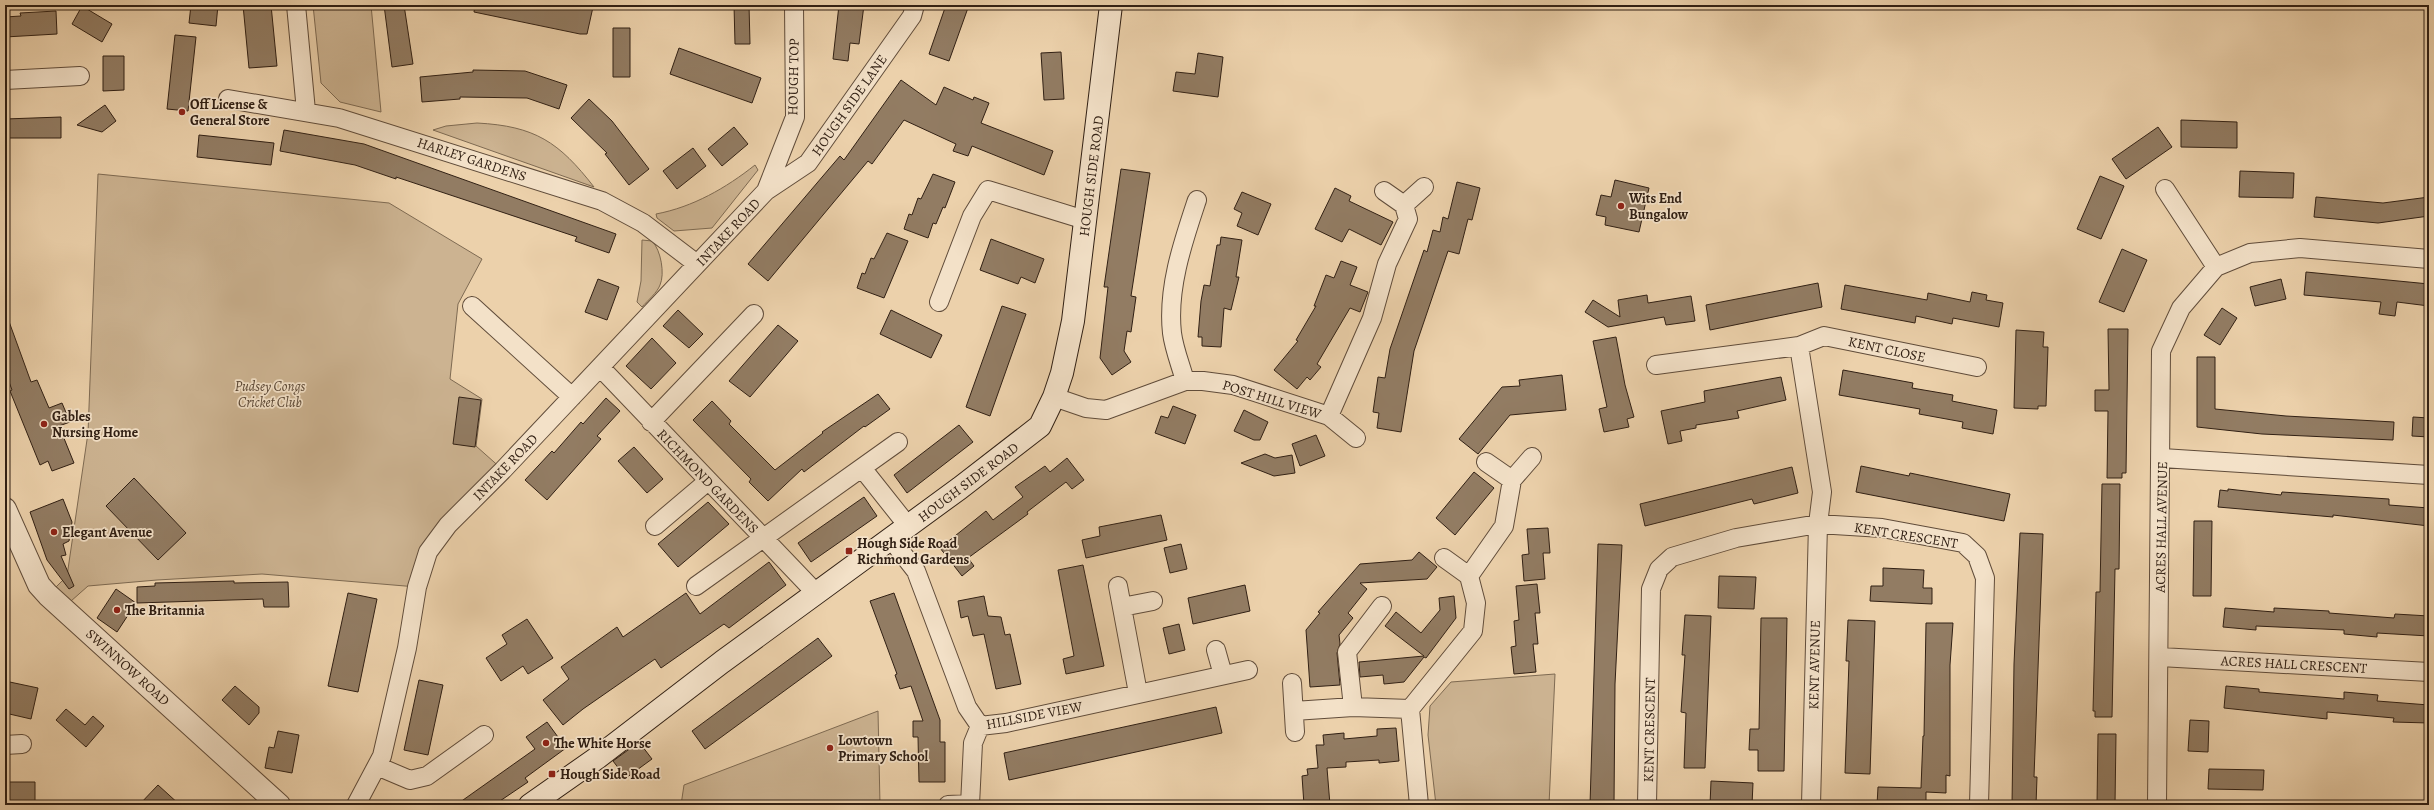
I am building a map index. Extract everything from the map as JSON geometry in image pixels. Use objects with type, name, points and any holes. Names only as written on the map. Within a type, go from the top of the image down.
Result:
[{"type":"main road","name":"HOUGH SIDE ROAD","points":[[530,805],[597,758],[1040,426],[1054,397],[1062,373],[1073,321],[1111,5]]},
{"type":"main road","name":"SWINNOW ROAD","points":[[5,509],[23,552],[44,590],[74,619],[153,689],[233,766],[279,805]]},
{"type":"street","points":[[296,5],[306,111]]},
{"type":"street","name":"HOUGH TOP","points":[[766,191],[795,117],[794,5]]},
{"type":"street","name":"HOUGH SIDE LANE","points":[[766,191],[808,163],[912,16],[915,5]]},
{"type":"street","points":[[5,80],[80,76]]},
{"type":"street","name":"HARLEY GARDENS","points":[[228,99],[306,111],[383,131],[602,201],[644,223],[697,264]]},
{"type":"street","points":[[1384,191],[1404,205],[1424,187]]},
{"type":"street","points":[[2165,189],[2216,267]]},
{"type":"street","points":[[939,302],[972,216],[988,190],[1085,220]]},
{"type":"street","name":"INTAKE ROAD","points":[[356,805],[382,756],[405,656],[417,588],[428,552],[448,525],[572,397],[766,191]]},
{"type":"street","points":[[1185,381],[1172,334],[1172,291],[1185,234],[1197,200]]},
{"type":"street","name":"POST HILL VIEW","points":[[1329,416],[1372,318],[1387,264],[1408,219],[1404,205]]},
{"type":"street","name":"ACRES HALL AVENUE","points":[[2157,805],[2160,657],[2162,351],[2181,308],[2216,267],[2250,252],[2300,248],[2429,259]]},
{"type":"street","points":[[472,306],[572,397]]},
{"type":"street","points":[[651,422],[754,314]]},
{"type":"street","name":"KENT CLOSE","points":[[1656,365],[1799,346],[1824,336],[1977,368]]},
{"type":"street","points":[[1799,346],[1822,492],[1818,524]]},
{"type":"street","name":"RICHMOND GARDENS","points":[[600,367],[816,593]]},
{"type":"street","name":"POST HILL VIEW","points":[[1054,397],[1086,408],[1106,410],[1185,381],[1233,385],[1329,416],[1356,438]]},
{"type":"street","points":[[696,586],[898,442]]},
{"type":"street","points":[[1469,576],[1504,526],[1512,480],[1532,456]]},
{"type":"street","points":[[2162,458],[2429,475]]},
{"type":"street","points":[[1486,462],[1512,480]]},
{"type":"street","points":[[862,468],[908,526]]},
{"type":"street","points":[[655,526],[708,481]]},
{"type":"street","name":"KENT CRESCENT","points":[[1647,805],[1652,589],[1659,569],[1672,557],[1736,538],[1818,524],[1882,528],[1963,543],[1977,556],[1985,578],[1979,805]]},
{"type":"street","name":"KENT AVENUE","points":[[1811,805],[1818,524]]},
{"type":"street","name":"HILLSIDE VIEW","points":[[891,539],[916,571],[967,707],[980,726],[1006,723],[1248,670]]},
{"type":"street","points":[[1419,805],[1410,709],[1473,631],[1476,603],[1469,576],[1444,558]]},
{"type":"street","points":[[1118,586],[1138,693]]},
{"type":"street","points":[[1122,608],[1153,601]]},
{"type":"street","points":[[1353,707],[1347,652],[1382,606]]},
{"type":"street","points":[[1216,650],[1223,675]]},
{"type":"street","name":"ACRES HALL CRESCENT","points":[[2160,657],[2429,672]]},
{"type":"street","points":[[1292,683],[1295,732]]},
{"type":"street","points":[[1294,711],[1353,707],[1410,709]]},
{"type":"street","points":[[948,805],[970,804],[973,743],[980,726]]},
{"type":"street","points":[[377,766],[410,780],[427,776],[484,735]]},
{"type":"green space","points":[[313,5],[371,5],[381,112],[340,102],[321,83]]},
{"type":"green space","points":[[477,123],[515,128],[544,139],[569,158],[594,187],[433,130],[446,126]]},
{"type":"green space","points":[[755,165],[758,170],[712,228],[674,231],[657,218],[656,214],[683,207],[721,189]]},
{"type":"green space","name":"Pudsey Congs Cricket Club","points":[[98,174],[389,203],[482,259],[458,304],[450,379],[482,399],[476,446],[503,470],[448,525],[417,587],[262,574],[157,580],[88,586],[62,609],[48,595],[67,576],[88,433]]},
{"type":"green space","points":[[642,240],[652,241],[658,250],[662,275],[659,288],[642,307],[637,302],[641,281]]},
{"type":"green space","points":[[1555,674],[1549,805],[1436,805],[1428,735],[1430,706],[1451,682]]},
{"type":"green space","name":"Lowtown Primary School","points":[[878,711],[880,805],[681,805],[684,785]]},
{"type":"building","points":[[191,5],[218,5],[216,26],[189,23]]},
{"type":"building","points":[[243,5],[271,5],[277,66],[249,68]]},
{"type":"building","points":[[384,5],[404,5],[413,64],[392,67]]},
{"type":"building","points":[[475,5],[584,5],[593,7],[587,34],[580,34],[474,12]]},
{"type":"building","points":[[734,5],[749,5],[750,44],[735,44]]},
{"type":"building","points":[[839,5],[864,5],[859,44],[850,43],[848,61],[833,59]]},
{"type":"building","points":[[946,5],[969,5],[949,61],[929,54]]},
{"type":"building","points":[[82,6],[112,24],[102,42],[72,24]]},
{"type":"building","points":[[56,11],[57,34],[5,37],[5,17],[21,16],[20,13]]},
{"type":"building","points":[[613,28],[630,28],[630,77],[613,77]]},
{"type":"building","points":[[175,35],[196,37],[188,111],[167,109]]},
{"type":"building","points":[[679,48],[761,78],[752,103],[670,74]]},
{"type":"building","points":[[1061,52],[1064,99],[1044,100],[1041,53]]},
{"type":"building","points":[[1198,53],[1223,57],[1218,97],[1173,91],[1176,72],[1195,74]]},
{"type":"building","points":[[103,56],[124,56],[124,90],[103,91]]},
{"type":"building","points":[[473,70],[525,71],[567,85],[559,109],[527,98],[460,97],[460,99],[422,102],[420,77],[473,72]]},
{"type":"building","points":[[901,80],[936,105],[944,87],[973,100],[974,97],[989,103],[981,123],[1053,151],[1044,175],[972,146],[968,156],[953,151],[956,144],[904,120],[872,164],[868,161],[768,281],[748,264],[840,156],[844,160]]},
{"type":"building","points":[[589,99],[612,121],[649,169],[629,185],[605,154],[607,153],[571,118]]},
{"type":"building","points":[[105,105],[116,121],[102,132],[77,125]]},
{"type":"building","points":[[61,117],[61,138],[5,138],[5,119]]},
{"type":"building","points":[[2181,120],[2237,122],[2237,148],[2181,147]]},
{"type":"building","points":[[734,127],[748,144],[722,166],[708,149]]},
{"type":"building","points":[[2158,127],[2172,147],[2126,179],[2112,159]]},
{"type":"building","points":[[284,130],[364,144],[616,234],[609,253],[575,241],[577,237],[396,177],[396,179],[355,165],[280,151]]},
{"type":"building","points":[[199,135],[274,143],[271,165],[197,157]]},
{"type":"building","points":[[693,148],[706,166],[677,189],[663,171]]},
{"type":"building","points":[[1121,169],[1150,173],[1131,296],[1136,297],[1131,332],[1127,331],[1124,351],[1131,362],[1112,375],[1100,358],[1108,287],[1104,287]]},
{"type":"building","points":[[2240,171],[2294,173],[2293,198],[2239,197]]},
{"type":"building","points":[[933,174],[955,182],[945,208],[943,207],[936,224],[933,223],[928,238],[904,229],[909,214],[912,215],[918,198],[921,199]]},
{"type":"building","points":[[2100,176],[2124,186],[2101,239],[2077,229]]},
{"type":"building","name":"Wits End Bungalow","points":[[1615,180],[1649,188],[1639,232],[1605,225],[1606,217],[1596,215],[1601,195],[1611,197]]},
{"type":"building","points":[[1457,182],[1480,188],[1472,220],[1468,219],[1459,254],[1448,251],[1414,351],[1401,432],[1377,428],[1379,413],[1373,412],[1378,377],[1385,378],[1390,349],[1424,250],[1427,252],[1433,230],[1440,232],[1443,217],[1448,219]]},
{"type":"building","points":[[1335,188],[1351,196],[1349,201],[1393,222],[1381,245],[1349,229],[1342,242],[1315,229]]},
{"type":"building","points":[[1242,192],[1271,204],[1258,235],[1237,226],[1242,213],[1234,209]]},
{"type":"building","points":[[2316,197],[2383,203],[2429,197],[2429,216],[2378,223],[2314,217]]},
{"type":"building","points":[[887,233],[908,241],[884,298],[857,288],[862,273],[865,274],[871,258],[874,259]]},
{"type":"building","points":[[1221,237],[1242,240],[1236,277],[1239,277],[1231,310],[1224,308],[1221,347],[1202,346],[1202,337],[1198,337],[1201,301],[1204,285],[1210,286],[1217,245],[1220,245]]},
{"type":"building","points":[[991,239],[1044,259],[1035,283],[1021,277],[1018,284],[980,270]]},
{"type":"building","points":[[2122,249],[2147,260],[2124,312],[2099,302]]},
{"type":"building","points":[[1341,261],[1357,267],[1350,285],[1368,292],[1360,312],[1350,308],[1317,364],[1321,367],[1310,380],[1307,377],[1297,389],[1274,370],[1298,341],[1296,340],[1316,306],[1314,306],[1326,275],[1334,278]]},
{"type":"building","points":[[2306,272],[2429,284],[2429,306],[2397,302],[2395,316],[2379,314],[2381,302],[2304,295]]},
{"type":"building","points":[[598,279],[619,287],[607,320],[585,312]]},
{"type":"building","points":[[2281,279],[2286,299],[2255,306],[2250,287]]},
{"type":"building","points":[[1818,283],[1822,307],[1710,330],[1706,305]]},
{"type":"building","points":[[1845,285],[1927,300],[1928,293],[1970,302],[1972,292],[1987,295],[1986,300],[2003,303],[1999,327],[1953,318],[1952,324],[1916,316],[1915,323],[1841,309]]},
{"type":"building","points":[[1647,295],[1648,303],[1691,296],[1695,321],[1666,325],[1664,317],[1608,327],[1585,312],[1593,300],[1620,317],[1618,300]]},
{"type":"building","points":[[1002,306],[1026,314],[990,416],[966,407]]},
{"type":"building","points":[[2222,308],[2237,318],[2220,345],[2204,335]]},
{"type":"building","points":[[678,310],[703,334],[689,348],[663,326]]},
{"type":"building","points":[[891,310],[942,335],[931,358],[880,334]]},
{"type":"building","name":"Gables Nursing Home","points":[[5,316],[7,316],[31,382],[37,380],[49,408],[62,403],[70,422],[59,426],[74,463],[52,471],[48,461],[40,465],[10,391],[12,390],[5,371]]},
{"type":"building","points":[[778,325],[798,341],[750,397],[729,381]]},
{"type":"building","points":[[2108,329],[2128,329],[2126,473],[2122,473],[2122,478],[2107,478],[2108,411],[2095,411],[2095,390],[2109,390]]},
{"type":"building","points":[[2016,330],[2044,332],[2043,347],[2048,347],[2046,406],[2038,406],[2038,409],[2014,408]]},
{"type":"building","points":[[1616,337],[1625,385],[1634,417],[1627,419],[1629,427],[1604,432],[1599,409],[1607,407],[1593,341]]},
{"type":"building","points":[[652,338],[676,363],[651,389],[626,366]]},
{"type":"building","points":[[2197,357],[2215,357],[2215,409],[2286,416],[2394,422],[2393,440],[2262,434],[2197,427]]},
{"type":"building","points":[[1843,370],[1913,383],[1912,388],[1953,395],[1952,401],[1997,410],[1993,434],[1962,428],[1963,422],[1919,414],[1920,409],[1839,395]]},
{"type":"building","points":[[1562,375],[1566,410],[1510,415],[1478,454],[1459,439],[1502,387],[1520,386],[1519,380]]},
{"type":"building","points":[[1781,377],[1786,400],[1737,411],[1739,418],[1696,425],[1696,428],[1680,431],[1682,441],[1668,444],[1661,411],[1705,402],[1704,391]]},
{"type":"building","points":[[878,394],[890,409],[865,427],[864,426],[804,472],[802,469],[768,501],[749,482],[751,479],[693,420],[712,401],[731,421],[729,424],[775,470],[823,433],[822,432]]},
{"type":"building","points":[[459,397],[481,400],[475,447],[453,444]]},
{"type":"building","points":[[606,398],[620,411],[597,436],[601,439],[547,500],[525,480],[552,451],[554,453],[581,422],[583,424]]},
{"type":"building","points":[[1173,406],[1196,415],[1185,444],[1155,433],[1161,416],[1168,418]]},
{"type":"building","points":[[1244,410],[1268,422],[1260,440],[1254,440],[1234,431]]},
{"type":"building","points":[[2413,417],[2429,418],[2429,437],[2412,436]]},
{"type":"building","points":[[959,425],[973,442],[907,493],[894,475]]},
{"type":"building","points":[[1316,435],[1325,456],[1300,466],[1292,444]]},
{"type":"building","points":[[634,447],[663,479],[647,493],[618,461]]},
{"type":"building","points":[[1265,454],[1275,458],[1292,455],[1295,473],[1274,476],[1241,463]]},
{"type":"building","points":[[1067,458],[1084,480],[1072,489],[1066,482],[1027,512],[1028,514],[968,558],[974,566],[962,576],[940,548],[986,511],[993,520],[1023,497],[1015,487],[1045,466],[1050,472]]},
{"type":"building","points":[[1861,466],[1909,476],[1910,473],[2010,494],[2004,521],[1856,492]]},
{"type":"building","points":[[1792,467],[1798,493],[1754,504],[1752,499],[1645,526],[1640,504]]},
{"type":"building","points":[[1474,472],[1494,488],[1455,535],[1436,518]]},
{"type":"building","points":[[134,478],[186,533],[158,560],[106,506]]},
{"type":"building","points":[[2102,484],[2120,484],[2119,569],[2115,569],[2112,717],[2095,717],[2095,711],[2093,711],[2096,592],[2100,592]]},
{"type":"building","points":[[2228,489],[2281,495],[2282,492],[2389,499],[2389,505],[2429,508],[2429,526],[2333,515],[2333,517],[2218,507],[2220,490],[2228,491]]},
{"type":"building","points":[[864,497],[877,516],[811,562],[798,543]]},
{"type":"building","name":"Elegant Avenue","points":[[63,499],[72,522],[69,541],[63,544],[66,555],[61,556],[74,586],[69,589],[47,560],[30,512]]},
{"type":"building","points":[[708,502],[729,524],[678,567],[658,544]]},
{"type":"building","points":[[1161,515],[1167,540],[1086,558],[1082,540],[1100,536],[1099,527]]},
{"type":"building","points":[[2194,521],[2212,521],[2211,596],[2193,596]]},
{"type":"building","points":[[1548,528],[1550,553],[1543,553],[1545,579],[1524,581],[1522,555],[1529,554],[1527,529]]},
{"type":"building","points":[[2020,533],[2043,534],[2034,777],[2037,777],[2036,805],[2012,805],[2014,664]]},
{"type":"building","points":[[1181,544],[1187,569],[1170,573],[1164,548]]},
{"type":"building","points":[[1598,544],[1622,545],[1615,684],[1614,805],[1590,805]]},
{"type":"building","points":[[1419,552],[1437,567],[1427,579],[1360,583],[1367,589],[1348,613],[1353,618],[1339,635],[1340,644],[1337,653],[1340,685],[1310,687],[1306,630],[1320,613],[1318,612],[1360,564],[1412,560]]},
{"type":"building","points":[[769,562],[786,585],[729,628],[724,624],[661,668],[655,659],[583,709],[563,725],[543,700],[569,679],[561,667],[617,627],[623,637],[686,593],[700,614]]},
{"type":"building","points":[[1083,565],[1104,666],[1066,674],[1063,659],[1074,656],[1058,570]]},
{"type":"building","points":[[1883,568],[1924,570],[1923,588],[1932,588],[1932,604],[1870,601],[1871,586],[1883,586]]},
{"type":"building","points":[[1719,576],[1756,577],[1754,609],[1718,608]]},
{"type":"building","points":[[234,581],[234,583],[288,582],[289,607],[264,607],[263,599],[137,603],[137,587],[155,586],[155,583]]},
{"type":"building","points":[[1537,584],[1540,613],[1535,613],[1538,644],[1533,644],[1536,672],[1514,674],[1511,647],[1516,646],[1514,621],[1519,620],[1516,586]]},
{"type":"building","points":[[1245,585],[1250,611],[1193,624],[1188,598]]},
{"type":"building","name":"The Britannia","points":[[116,589],[136,603],[117,632],[97,618]]},
{"type":"building","points":[[348,593],[377,599],[358,692],[328,686]]},
{"type":"building","points":[[894,593],[940,720],[940,742],[945,742],[945,782],[919,782],[918,737],[913,737],[913,721],[923,721],[911,686],[900,689],[895,675],[897,674],[870,601]]},
{"type":"building","points":[[984,596],[988,616],[1001,617],[1005,635],[1010,634],[1021,684],[996,689],[984,634],[973,636],[968,616],[961,618],[958,601]]},
{"type":"building","points":[[1454,596],[1456,618],[1426,658],[1424,657],[1404,682],[1384,684],[1383,675],[1360,677],[1359,662],[1424,656],[1385,626],[1396,612],[1421,633],[1440,610],[1439,598]]},
{"type":"building","points":[[2225,608],[2274,612],[2274,608],[2329,611],[2329,613],[2394,618],[2395,614],[2429,616],[2429,636],[2377,633],[2377,637],[2344,634],[2344,630],[2256,626],[2256,630],[2223,627]]},
{"type":"building","points":[[1685,615],[1711,616],[1705,768],[1684,768],[1686,713],[1681,712],[1685,655],[1682,655]]},
{"type":"building","points":[[1761,618],[1787,618],[1784,771],[1758,771],[1758,750],[1749,750],[1750,729],[1759,729]]},
{"type":"building","points":[[527,619],[553,658],[528,674],[523,666],[501,681],[486,658],[507,644],[502,635]]},
{"type":"building","points":[[1848,620],[1875,621],[1870,774],[1845,773],[1849,661],[1846,661]]},
{"type":"building","points":[[1926,623],[1953,623],[1950,665],[1950,776],[1946,775],[1946,793],[1926,792],[1926,805],[1877,805],[1878,787],[1921,788],[1924,736]]},
{"type":"building","points":[[1179,624],[1185,650],[1169,654],[1163,628]]},
{"type":"building","points":[[818,638],[832,656],[705,749],[692,731]]},
{"type":"building","points":[[419,680],[443,685],[428,755],[404,750]]},
{"type":"building","points":[[5,681],[38,688],[31,719],[5,713]]},
{"type":"building","points":[[235,686],[259,707],[259,713],[249,725],[222,700]]},
{"type":"building","points":[[2226,686],[2259,689],[2259,692],[2344,699],[2344,692],[2378,695],[2377,701],[2429,705],[2429,723],[2393,722],[2394,718],[2327,712],[2327,719],[2224,708]]},
{"type":"building","points":[[1216,707],[1222,733],[1009,780],[1004,753]]},
{"type":"building","points":[[66,709],[85,725],[93,716],[104,726],[86,747],[56,720]]},
{"type":"building","points":[[2190,720],[2209,721],[2208,752],[2188,751]]},
{"type":"building","points":[[547,722],[566,748],[525,778],[528,782],[494,805],[456,805],[535,749],[526,737]]},
{"type":"building","points":[[1396,728],[1399,761],[1379,763],[1379,760],[1346,762],[1346,767],[1327,768],[1330,805],[1304,805],[1302,776],[1308,775],[1307,769],[1318,768],[1316,745],[1324,745],[1323,735],[1344,733],[1344,739],[1377,736],[1377,729]]},
{"type":"building","points":[[278,731],[299,735],[292,773],[265,768],[269,747],[274,748]]},
{"type":"building","points":[[2098,734],[2116,734],[2115,805],[2097,805]]},
{"type":"building","points":[[639,742],[652,759],[626,778],[613,761]]},
{"type":"building","points":[[2209,769],[2264,770],[2263,790],[2208,789]]},
{"type":"building","points":[[1711,781],[1753,783],[1752,805],[1710,805]]},
{"type":"building","points":[[5,782],[35,782],[35,801],[5,801]]},
{"type":"building","points":[[158,785],[180,805],[139,805]]},
{"type":"place","name":"Off License & General Store","points":[[182,112]]},
{"type":"place","name":"Wits End Bungalow","points":[[1621,206]]},
{"type":"place","name":"Gables Nursing Home","points":[[44,424]]},
{"type":"place","name":"Elegant Avenue","points":[[54,532]]},
{"type":"place","name":"Hough Side Road Richmond Gardens","points":[[849,551]]},
{"type":"place","name":"The Britannia","points":[[117,610]]},
{"type":"place","name":"The White Horse","points":[[546,743]]},
{"type":"place","name":"Lowtown Primary School","points":[[830,748]]},
{"type":"place","name":"Hough Side Road","points":[[552,774]]}]
